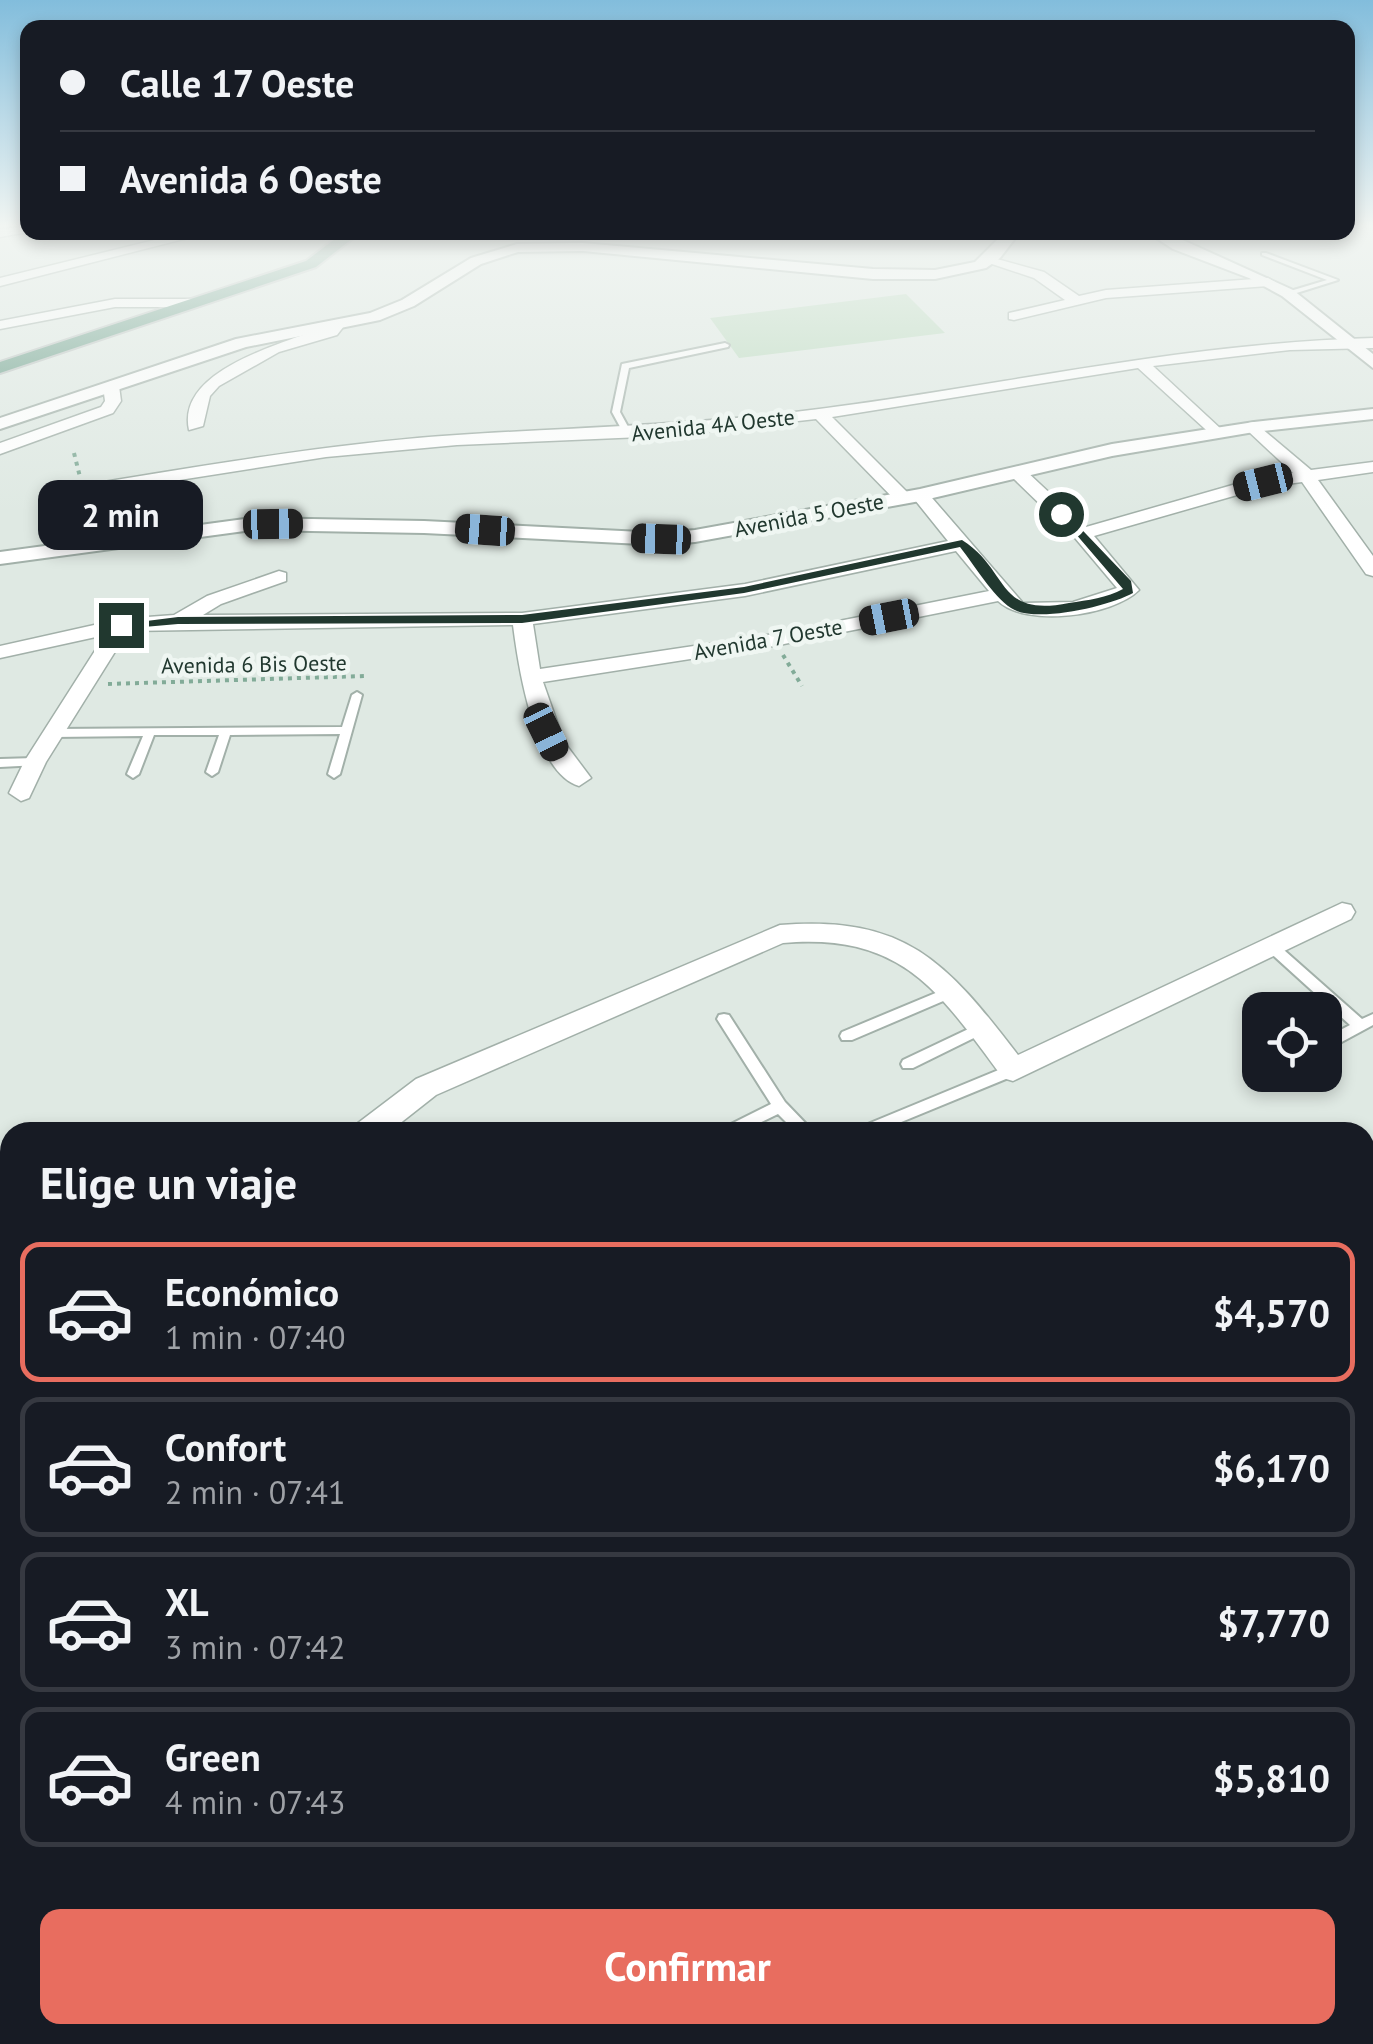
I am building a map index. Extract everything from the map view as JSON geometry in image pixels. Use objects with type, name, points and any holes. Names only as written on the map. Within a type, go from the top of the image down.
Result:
[{"type":"main road","points":[[0,368],[138,322]]},
{"type":"street","points":[[0,424],[242,343],[349,322]]},
{"type":"street","points":[[1332,322],[1352,342]]},
{"type":"street","points":[[195,426],[202,395],[213,382],[274,349],[332,332],[337,326]]},
{"type":"street","name":"Avenida 4A Oeste","points":[[52,495],[326,452],[458,440],[628,434],[820,414],[1140,362],[1290,344],[1352,342],[1372,357]]},
{"type":"street","points":[[1140,362],[1215,433]]},
{"type":"street","points":[[0,449],[107,410],[113,400],[111,386]]},
{"type":"street","points":[[820,414],[962,544],[1010,600]]},
{"type":"street","name":"Avenida 5 Oeste","points":[[0,558],[252,524],[424,527],[661,539],[912,496],[1112,450],[1254,427],[1373,414]]},
{"type":"street","points":[[1254,427],[1305,474],[1373,570]]},
{"type":"street","points":[[1019,474],[1082,534],[1234,489],[1305,474],[1373,467]]},
{"type":"street","name":"Avenida 7 Oeste","points":[[530,678],[1010,600],[1045,612],[1116,598],[1129,590],[1082,534]]},
{"type":"street","points":[[0,652],[121,625],[178,621],[522,619],[744,590],[962,544]]},
{"type":"street","points":[[178,621],[214,600],[279,577]]},
{"type":"street","points":[[522,619],[530,678],[551,743],[579,778]]},
{"type":"street","points":[[21,792],[35,762],[121,625]]},
{"type":"street","points":[[381,1122],[426,1087],[780,934],[834,930],[884,941],[924,964],[982,1028],[1013,1070],[1342,912]]},
{"type":"lane","points":[[628,434],[616,412],[625,366],[725,345]]},
{"type":"lane","points":[[334,774],[357,695]]},
{"type":"lane","points":[[53,733],[347,730]]},
{"type":"lane","points":[[212,772],[226,731]]},
{"type":"lane","points":[[133,774],[150,732]]},
{"type":"lane","points":[[0,763],[35,762]]},
{"type":"lane","points":[[1271,946],[1367,1022],[1342,1036]]},
{"type":"lane","points":[[847,1036],[950,992]]},
{"type":"lane","points":[[724,1020],[780,1106],[795,1122]]},
{"type":"lane","points":[[908,1064],[982,1028]]},
{"type":"lane","points":[[886,1122],[1013,1070]]},
{"type":"lane","points":[[748,1122],[780,1106]]},
{"type":"path","name":"Avenida 6 Bis Oeste","points":[[85,686],[364,676]]},
{"type":"green space","points":[[713,322],[934,322],[945,333],[739,358]]},
{"type":"route","points":[[121,625],[178,621],[522,619],[744,590],[962,544],[1016,607],[1045,612],[1116,598],[1129,590],[1127,583],[1061,514]]}]
